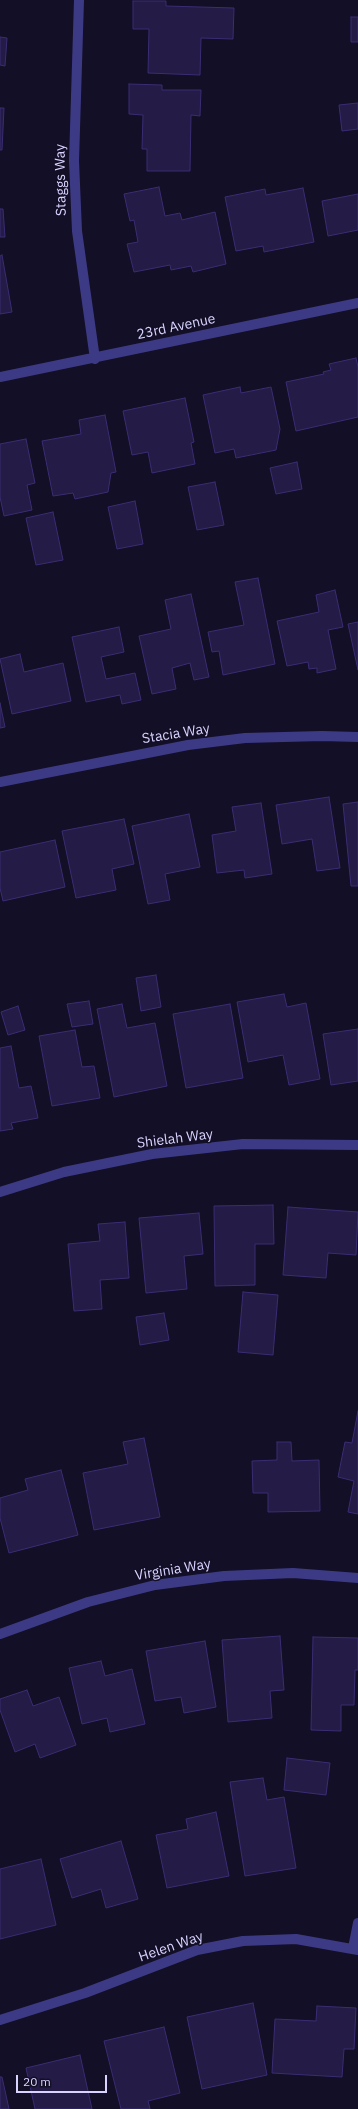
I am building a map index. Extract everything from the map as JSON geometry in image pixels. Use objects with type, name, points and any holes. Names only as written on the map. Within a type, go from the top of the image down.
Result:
[{"type":"street","name":"Staggs Way","points":[[80,0],[74,161],[75,192],[77,231],[96,359]]},
{"type":"street","name":"23rd Avenue","points":[[0,377],[96,359],[358,304]]},
{"type":"street","name":"Stacia Way","points":[[0,782],[195,744],[244,738],[322,736],[358,737]]},
{"type":"street","name":"Shielah Way","points":[[0,1192],[64,1172],[152,1154],[243,1144],[358,1145]]},
{"type":"street","name":"Virginia Way","points":[[0,1634],[88,1602],[155,1585],[224,1576],[293,1573],[358,1578]]},
{"type":"street","points":[[355,1949],[358,1923]]},
{"type":"street","name":"Helen Way","points":[[0,2020],[85,1994],[197,1950],[243,1941],[296,1939],[355,1949]]},
{"type":"building","points":[[133,1],[166,1],[166,6],[234,8],[233,39],[201,38],[200,75],[148,73],[149,29],[133,29]]},
{"type":"building","points":[[351,17],[358,17],[358,42],[351,42]]},
{"type":"building","points":[[0,37],[7,38],[5,66],[0,65]]},
{"type":"building","points":[[129,84],[162,85],[162,90],[201,90],[200,116],[191,115],[190,171],[147,171],[147,149],[142,149],[143,115],[129,114]]},
{"type":"building","points":[[358,103],[358,129],[342,131],[339,105]]},
{"type":"building","points":[[0,108],[4,108],[2,150],[0,150]]},
{"type":"building","points":[[159,187],[165,216],[180,213],[182,220],[215,212],[226,264],[193,272],[191,266],[171,270],[170,265],[134,272],[127,244],[138,242],[134,220],[130,221],[124,194]]},
{"type":"building","points":[[303,188],[314,242],[264,252],[263,246],[236,251],[225,197],[265,189],[266,195]]},
{"type":"building","points":[[358,194],[358,230],[328,236],[322,201]]},
{"type":"building","points":[[0,209],[3,209],[5,237],[0,237]]},
{"type":"building","points":[[2,255],[12,312],[0,314],[0,256]]},
{"type":"building","points":[[356,358],[358,367],[358,417],[296,431],[286,382],[324,374],[323,372],[331,370],[329,364]]},
{"type":"building","points":[[240,387],[241,393],[271,387],[280,429],[276,450],[236,458],[234,449],[215,453],[203,395]]},
{"type":"building","points":[[185,398],[194,442],[191,443],[195,464],[152,473],[148,452],[132,455],[123,411]]},
{"type":"building","points":[[105,415],[116,472],[111,473],[108,492],[75,499],[73,493],[53,496],[42,441],[81,434],[79,420]]},
{"type":"building","points":[[26,439],[35,483],[27,485],[32,510],[4,516],[0,497],[0,444]]},
{"type":"building","points":[[297,462],[302,489],[276,494],[270,468]]},
{"type":"building","points":[[215,482],[224,525],[197,530],[188,487]]},
{"type":"building","points":[[135,501],[143,544],[117,549],[108,507]]},
{"type":"building","points":[[53,512],[63,560],[36,565],[26,518]]},
{"type":"building","points":[[258,578],[275,664],[223,675],[219,651],[212,652],[208,632],[244,625],[235,582]]},
{"type":"building","points":[[335,590],[343,627],[328,630],[336,669],[317,673],[317,668],[309,669],[308,662],[287,666],[277,621],[319,612],[316,595]]},
{"type":"building","points":[[191,594],[209,677],[194,680],[190,663],[172,668],[176,689],[152,694],[139,636],[171,629],[165,600]]},
{"type":"building","points":[[358,622],[358,670],[348,624]]},
{"type":"building","points":[[119,627],[124,652],[101,657],[106,679],[135,673],[141,700],[122,704],[120,695],[86,702],[72,637]]},
{"type":"building","points":[[20,654],[24,672],[63,663],[71,701],[12,714],[0,659]]},
{"type":"building","points":[[0,703],[5,727],[0,728]]},
{"type":"building","points":[[329,797],[340,868],[317,871],[312,839],[282,844],[276,805]]},
{"type":"building","points":[[358,802],[358,886],[351,886],[343,804]]},
{"type":"building","points":[[261,803],[272,874],[245,878],[244,870],[217,873],[212,835],[236,831],[232,807]]},
{"type":"building","points":[[189,814],[200,867],[165,874],[170,900],[148,904],[132,826]]},
{"type":"building","points":[[124,819],[134,864],[112,869],[116,890],[76,898],[62,831]]},
{"type":"building","points":[[55,840],[65,887],[3,901],[0,888],[0,852]]},
{"type":"building","points":[[156,975],[161,1007],[141,1011],[136,978]]},
{"type":"building","points":[[284,994],[287,1007],[306,1003],[320,1079],[289,1085],[283,1055],[248,1062],[237,1002]]},
{"type":"building","points":[[89,1001],[93,1024],[72,1027],[67,1004]]},
{"type":"building","points":[[122,1004],[127,1028],[155,1023],[167,1086],[114,1097],[97,1009]]},
{"type":"building","points":[[230,1004],[243,1078],[186,1088],[173,1014]]},
{"type":"building","points":[[18,1006],[25,1030],[8,1035],[1,1012]]},
{"type":"building","points":[[358,1029],[358,1081],[331,1085],[323,1034]]},
{"type":"building","points":[[75,1030],[82,1067],[94,1066],[100,1098],[52,1106],[39,1036]]},
{"type":"building","points":[[11,1046],[19,1088],[31,1086],[38,1118],[11,1123],[13,1129],[0,1131],[0,1048]]},
{"type":"building","points":[[273,1205],[274,1244],[255,1244],[255,1285],[215,1286],[214,1206]]},
{"type":"building","points":[[288,1207],[358,1212],[356,1255],[328,1253],[326,1278],[283,1275]]},
{"type":"building","points":[[199,1213],[203,1254],[184,1256],[187,1289],[146,1293],[139,1218]]},
{"type":"building","points":[[125,1222],[129,1278],[100,1280],[102,1309],[74,1311],[68,1244],[100,1241],[98,1224]]},
{"type":"building","points":[[243,1292],[278,1295],[273,1355],[238,1352]]},
{"type":"building","points":[[164,1313],[169,1340],[140,1345],[136,1317]]},
{"type":"building","points":[[358,1411],[358,1514],[348,1512],[354,1481],[338,1477],[345,1442],[352,1443]]},
{"type":"building","points":[[144,1438],[160,1517],[94,1530],[83,1473],[128,1464],[123,1442]]},
{"type":"building","points":[[277,1442],[291,1442],[292,1461],[319,1460],[320,1511],[268,1512],[268,1493],[253,1493],[252,1461],[277,1460]]},
{"type":"building","points":[[61,1470],[78,1535],[9,1553],[0,1518],[0,1498],[28,1490],[25,1479]]},
{"type":"building","points":[[280,1636],[284,1690],[270,1691],[272,1718],[228,1722],[222,1640]]},
{"type":"building","points":[[313,1637],[358,1638],[358,1670],[355,1670],[354,1705],[341,1705],[341,1731],[311,1730]]},
{"type":"building","points":[[205,1641],[216,1707],[184,1713],[181,1697],[155,1701],[146,1651]]},
{"type":"building","points":[[101,1661],[105,1676],[132,1669],[145,1724],[110,1732],[107,1718],[82,1724],[69,1668]]},
{"type":"building","points":[[27,1690],[33,1706],[59,1697],[76,1745],[40,1758],[35,1744],[15,1752],[0,1710],[0,1699]]},
{"type":"building","points":[[287,1758],[330,1763],[326,1795],[284,1790]]},
{"type":"building","points":[[263,1778],[267,1800],[284,1797],[296,1868],[245,1876],[230,1782]]},
{"type":"building","points":[[216,1812],[229,1876],[167,1888],[156,1835],[188,1829],[186,1819]]},
{"type":"building","points":[[121,1841],[138,1899],[106,1908],[101,1889],[72,1898],[60,1859]]},
{"type":"building","points":[[41,1859],[56,1925],[0,1939],[0,1869]]},
{"type":"building","points":[[253,2003],[267,2075],[202,2089],[187,2017]]},
{"type":"building","points":[[317,2006],[356,2008],[354,2049],[344,2049],[342,2077],[272,2073],[275,2019],[316,2021]]},
{"type":"building","points":[[164,2027],[180,2093],[148,2101],[150,2109],[121,2109],[104,2041]]},
{"type":"building","points":[[80,2055],[92,2109],[35,2109],[26,2068]]},
{"type":"building","points":[[0,2077],[2,2077],[9,2109],[0,2109]]}]
